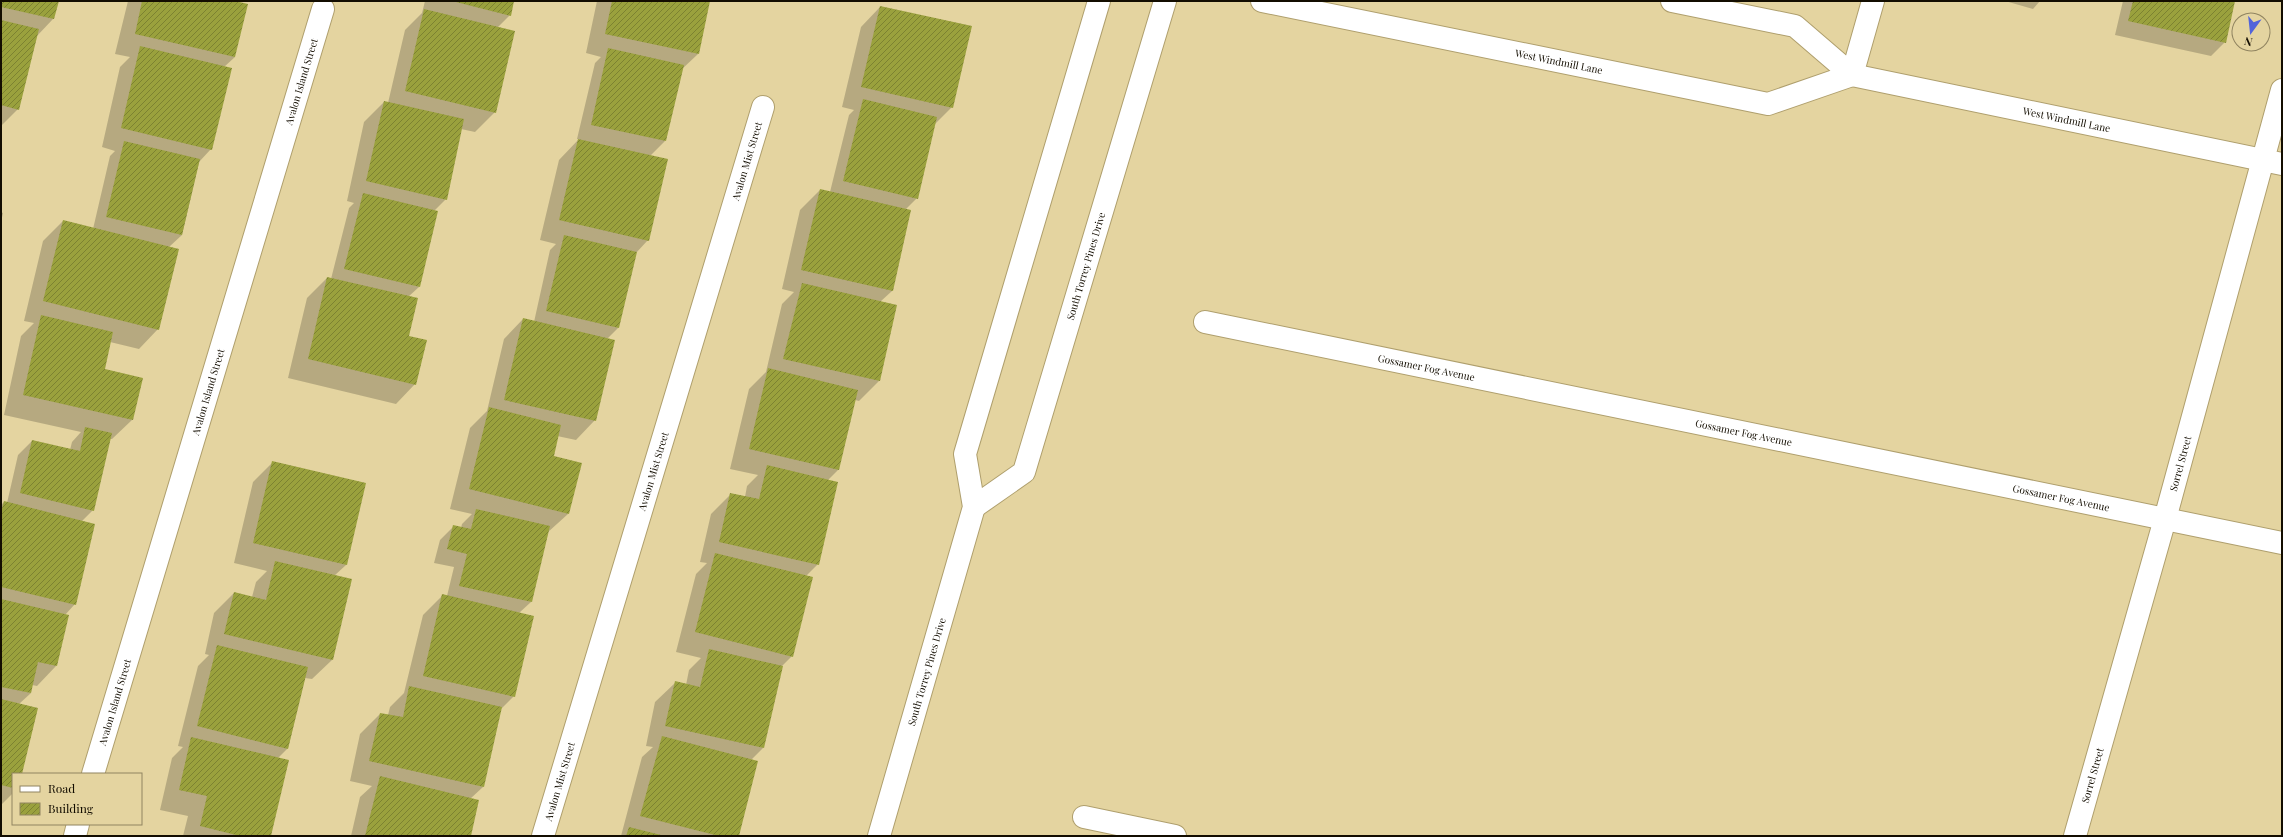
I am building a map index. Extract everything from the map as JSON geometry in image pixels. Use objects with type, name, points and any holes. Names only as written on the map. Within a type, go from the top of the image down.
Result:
[{"type":"street","name":"South Torrey Pines Drive","points":[[879,836],[974,507],[965,454],[1099,1]]},
{"type":"street","name":"South Torrey Pines Drive","points":[[974,507],[1024,472],[1165,1]]},
{"type":"street","name":"West Windmill Lane","points":[[1262,1],[1768,104],[1852,75]]},
{"type":"street","name":"West Windmill Lane","points":[[1672,1],[1795,26],[1852,75],[2273,161]]},
{"type":"street","points":[[1852,75],[1872,1]]},
{"type":"street","name":"Avalon Island Street","points":[[93,773],[324,9]]},
{"type":"street","name":"Sorrel Street","points":[[2075,836],[2165,519],[2273,161],[2282,90]]},
{"type":"street","name":"Avalon Mist Street","points":[[543,836],[763,107]]},
{"type":"street","name":"Gossamer Fog Avenue","points":[[1204,322],[2282,543]]},
{"type":"street","points":[[1084,817],[1175,836]]},
{"type":"street","points":[[75,836],[78,825]]},
{"type":"building","points":[[1,1],[59,1],[54,19],[1,7]]},
{"type":"building","points":[[142,1],[235,1],[248,4],[235,57],[135,34]]},
{"type":"building","points":[[452,1],[514,1],[511,16]]},
{"type":"building","points":[[612,1],[710,1],[699,54],[605,34]]},
{"type":"building","points":[[2133,1],[2235,1],[2233,12],[2231,12],[2231,20],[2226,43],[2128,21]]},
{"type":"building","points":[[880,6],[972,26],[953,108],[861,87]]},
{"type":"building","points":[[424,9],[515,31],[496,113],[405,91]]},
{"type":"building","points":[[1,20],[39,29],[19,110],[1,105]]},
{"type":"building","points":[[140,46],[232,68],[212,150],[121,128]]},
{"type":"building","points":[[608,48],[684,65],[666,141],[591,125]]},
{"type":"building","points":[[863,99],[937,117],[918,199],[843,181]]},
{"type":"building","points":[[384,101],[464,119],[447,200],[366,181]]},
{"type":"building","points":[[578,139],[668,159],[649,241],[559,220]]},
{"type":"building","points":[[124,141],[200,159],[182,235],[106,217]]},
{"type":"building","points":[[820,189],[911,210],[893,291],[801,270]]},
{"type":"building","points":[[363,193],[438,211],[420,287],[344,269]]},
{"type":"building","points":[[63,220],[179,249],[159,330],[43,301]]},
{"type":"building","points":[[564,235],[637,252],[619,328],[546,311]]},
{"type":"building","points":[[327,277],[418,298],[409,336],[427,340],[416,385],[308,359]]},
{"type":"building","points":[[802,283],[897,305],[880,381],[783,359]]},
{"type":"building","points":[[41,315],[113,332],[105,369],[143,378],[133,420],[23,395]]},
{"type":"building","points":[[523,318],[615,340],[596,421],[504,400]]},
{"type":"building","points":[[768,368],[858,390],[839,470],[749,449]]},
{"type":"building","points":[[489,407],[561,425],[554,456],[582,463],[569,514],[469,489]]},
{"type":"building","points":[[85,427],[112,433],[94,511],[20,493],[32,440],[80,451]]},
{"type":"building","points":[[272,461],[366,483],[347,565],[253,543]]},
{"type":"building","points":[[767,465],[838,482],[819,565],[719,542],[730,493],[759,499]]},
{"type":"building","points":[[4,501],[95,524],[76,605],[1,587],[1,512]]},
{"type":"building","points":[[476,509],[550,526],[532,602],[459,586],[467,554],[447,549],[453,525],[471,529]]},
{"type":"building","points":[[715,553],[813,577],[793,657],[695,632]]},
{"type":"building","points":[[275,561],[352,579],[333,660],[224,634],[234,592],[266,600]]},
{"type":"building","points":[[442,594],[534,616],[515,697],[423,676]]},
{"type":"building","points":[[1,599],[69,615],[57,666],[38,662],[31,693],[1,687]]},
{"type":"building","points":[[217,645],[308,667],[288,749],[197,726]]},
{"type":"building","points":[[709,649],[783,666],[764,748],[665,726],[675,681],[700,687]]},
{"type":"building","points":[[409,686],[502,707],[484,787],[369,761],[380,713],[403,717]]},
{"type":"building","points":[[1,699],[38,708],[22,773],[12,773],[12,788],[1,785]]},
{"type":"building","points":[[662,736],[758,761],[739,836],[719,836],[640,816]]},
{"type":"building","points":[[191,737],[289,760],[271,836],[240,836],[200,826],[207,796],[179,790]]},
{"type":"building","points":[[380,776],[479,800],[471,836],[365,836]]},
{"type":"building","points":[[629,827],[661,835],[661,836],[626,836]]}]
